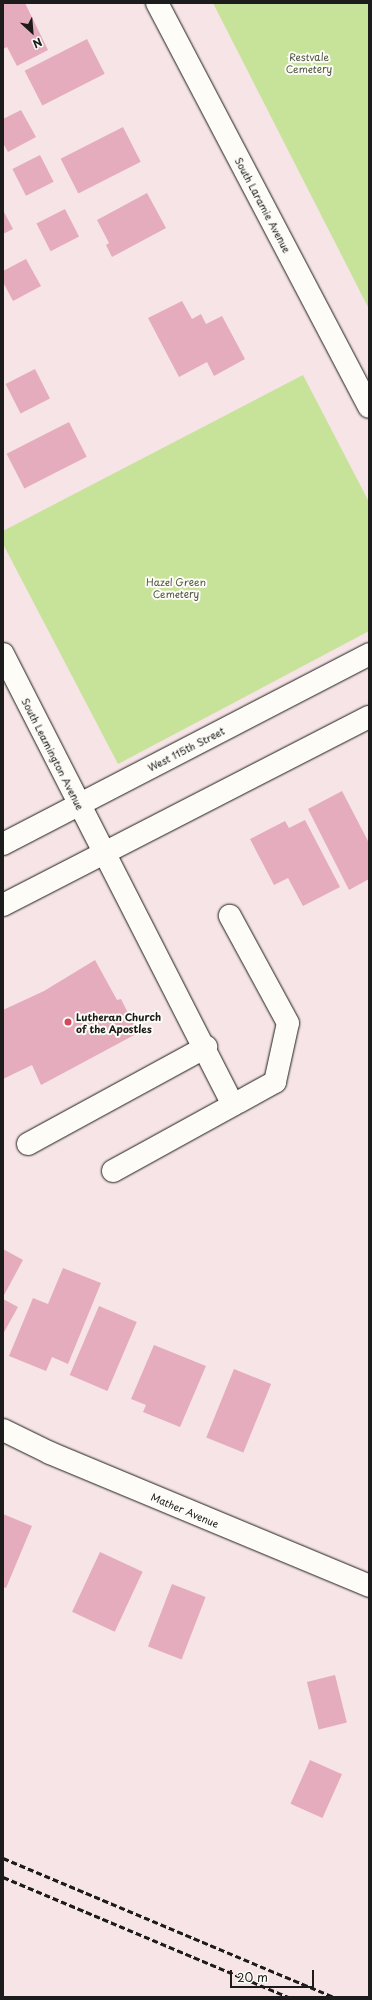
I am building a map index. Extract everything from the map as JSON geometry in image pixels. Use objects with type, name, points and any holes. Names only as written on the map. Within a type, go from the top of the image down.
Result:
[{"type":"street","name":"South Laramie Avenue","points":[[157,3],[369,407]]},
{"type":"street","name":"South Leamington Avenue","points":[[3,654],[79,805],[206,1047],[233,1105]]},
{"type":"street","name":"West 115th Street","points":[[3,844],[369,654]]},
{"type":"street","points":[[3,905],[369,717]]},
{"type":"street","points":[[113,1171],[275,1082],[288,1024],[230,916]]},
{"type":"street","points":[[28,1144],[206,1047]]},
{"type":"street","name":"Mather Avenue","points":[[3,1430],[50,1453],[369,1586]]},
{"type":"green space","name":"Restvale Cemetery","points":[[213,3],[369,3],[369,309]]},
{"type":"green space","name":"Hazel Green Cemetery","points":[[303,375],[369,502],[369,631],[118,764],[3,544],[3,531]]},
{"type":"building","points":[[3,3],[25,3],[48,50],[17,66],[7,47],[3,49]]},
{"type":"building","points":[[87,39],[105,74],[42,106],[25,71]]},
{"type":"building","points":[[21,110],[36,137],[8,152],[3,143],[3,119]]},
{"type":"building","points":[[123,127],[141,162],[78,194],[61,159]]},
{"type":"building","points":[[40,155],[54,182],[26,196],[12,169]]},
{"type":"building","points":[[147,193],[166,228],[112,257],[106,245],[109,243],[97,220]]},
{"type":"building","points":[[65,209],[79,237],[51,251],[36,224]]},
{"type":"building","points":[[3,210],[13,229],[3,234]]},
{"type":"building","points":[[26,259],[41,286],[13,301],[3,282],[3,271]]},
{"type":"building","points":[[182,301],[192,319],[201,314],[206,324],[222,316],[245,359],[214,376],[207,362],[179,377],[148,318]]},
{"type":"building","points":[[35,369],[50,398],[21,413],[6,384]]},
{"type":"building","points":[[69,422],[87,457],[24,489],[7,454]]},
{"type":"building","points":[[342,791],[369,843],[369,879],[349,890],[308,809]]},
{"type":"building","points":[[305,820],[340,887],[303,906],[288,878],[274,885],[250,839],[285,821],[289,828]]},
{"type":"building","name":"Lutheran Church of the Apostles","points":[[95,960],[117,1000],[121,999],[138,1033],[41,1085],[32,1065],[3,1079],[3,1010],[44,991]]},
{"type":"building","points":[[3,1249],[23,1260],[3,1297]]},
{"type":"building","points":[[63,1268],[101,1283],[68,1364],[52,1357],[46,1371],[9,1356],[33,1298],[48,1304]]},
{"type":"building","points":[[3,1299],[18,1307],[3,1334]]},
{"type":"building","points":[[99,1306],[137,1322],[107,1391],[70,1375]]},
{"type":"building","points":[[154,1345],[206,1366],[180,1427],[143,1412],[146,1405],[131,1399]]},
{"type":"building","points":[[234,1369],[271,1384],[243,1453],[206,1438]]},
{"type":"building","points":[[3,1514],[32,1526],[6,1588],[3,1587]]},
{"type":"building","points":[[100,1552],[143,1572],[115,1632],[72,1612]]},
{"type":"building","points":[[172,1584],[206,1597],[182,1659],[148,1647]]},
{"type":"building","points":[[335,1675],[347,1723],[319,1730],[307,1682]]},
{"type":"building","points":[[310,1760],[342,1774],[322,1818],[290,1804]]},
{"type":"railway","points":[[3,1858],[333,1997]]},
{"type":"railway","points":[[3,1877],[289,1997]]},
{"type":"place","name":"Lutheran Church of the Apostles","points":[[68,1022]]}]
